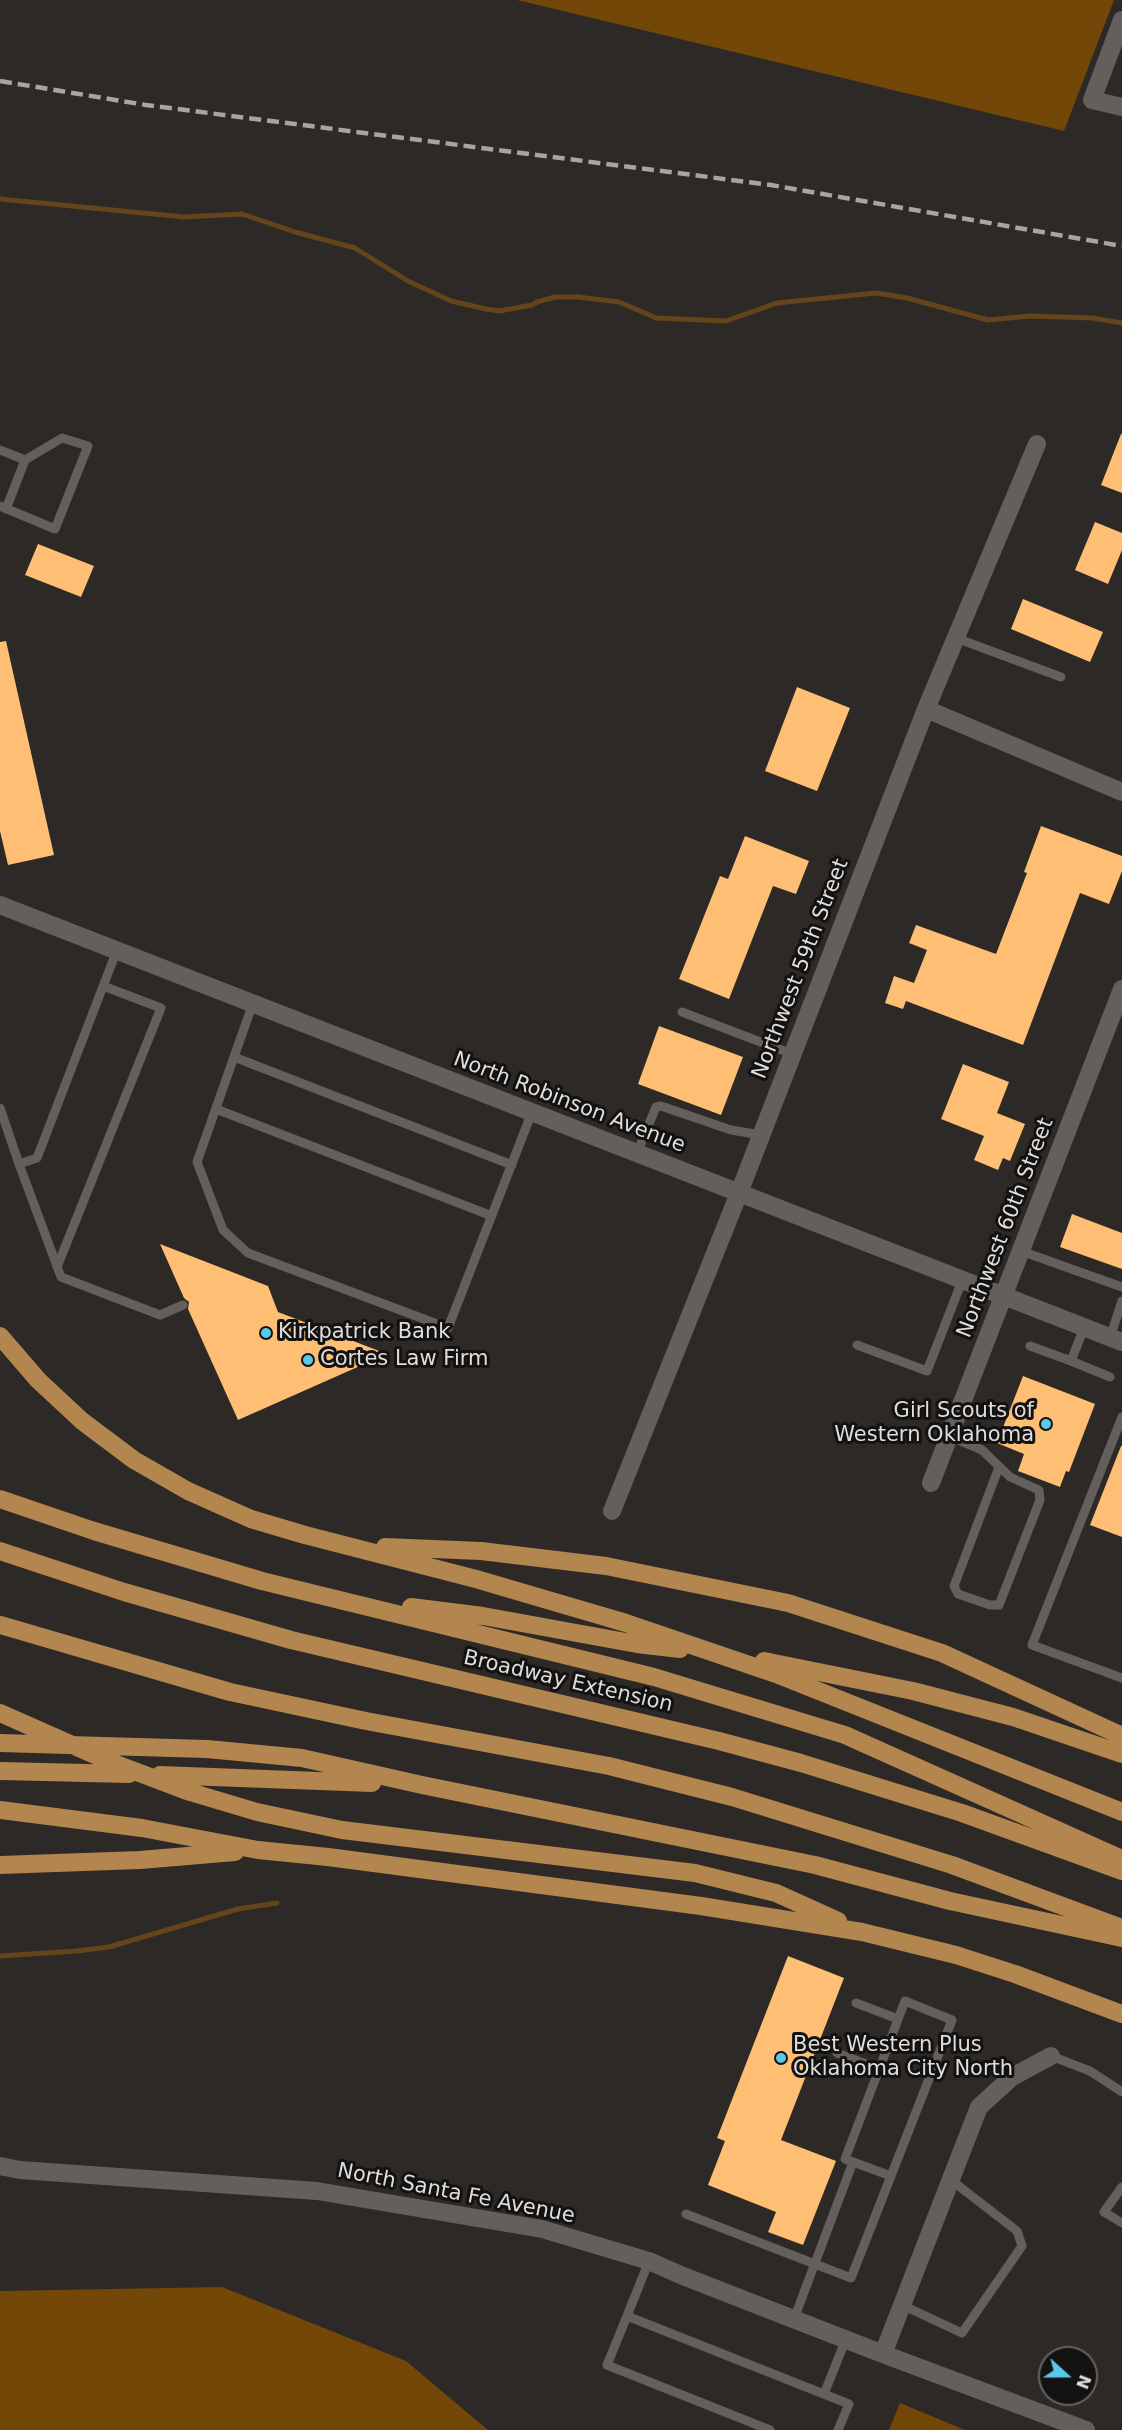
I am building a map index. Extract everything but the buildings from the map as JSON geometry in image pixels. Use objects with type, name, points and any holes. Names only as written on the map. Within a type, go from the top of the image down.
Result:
[{"type":"highway","points":[[0,1336],[38,1380],[82,1421],[134,1460],[188,1491],[250,1519],[476,1579],[626,1623],[776,1674],[1122,1812]]},
{"type":"highway","points":[[0,1499],[186,1559],[319,1595],[654,1677],[845,1735],[1122,1859]]},
{"type":"highway","points":[[347,1546],[481,1551],[606,1566],[788,1603],[942,1653],[1122,1736]]},
{"type":"highway","name":"Broadway Extension","points":[[0,1551],[124,1592],[291,1640],[637,1721],[801,1763],[962,1813],[1122,1871]]},
{"type":"highway","points":[[319,1595],[483,1616],[637,1644],[731,1654],[833,1673],[1013,1717],[1122,1754]]},
{"type":"highway","points":[[0,1625],[230,1692],[366,1721],[609,1766],[720,1794],[952,1865],[1122,1928]]},
{"type":"highway","points":[[0,1713],[113,1763],[190,1792],[257,1812],[342,1830],[694,1873],[776,1893],[862,1932]]},
{"type":"highway","points":[[0,1743],[207,1749],[302,1758],[422,1785],[815,1865],[950,1901],[1122,1938]]},
{"type":"highway","points":[[0,1771],[299,1779],[422,1785]]},
{"type":"highway","points":[[0,1810],[142,1828],[258,1851],[328,1857],[701,1906],[862,1932],[956,1955],[1016,1974],[1122,2014]]},
{"type":"highway","points":[[0,1865],[140,1860],[258,1851]]},
{"type":"street","points":[[1122,20],[1092,100],[1122,107]]},
{"type":"street","name":"Northwest 59th Street","points":[[612,1511],[926,709],[1037,444]]},
{"type":"street","points":[[926,709],[1122,792]]},
{"type":"street","name":"North Robinson Avenue","points":[[0,905],[1116,1340]]},
{"type":"street","name":"Northwest 60th Street","points":[[932,1483],[1122,989]]},
{"type":"street","points":[[883,2354],[979,2107],[1012,2077],[1052,2056]]},
{"type":"street","name":"North Santa Fe Avenue","points":[[0,2166],[20,2170],[317,2191],[542,2229],[649,2261],[883,2354],[1086,2430]]},
{"type":"lane","points":[[62,438],[88,446],[55,529],[3,508],[26,460],[62,438]]},
{"type":"lane","points":[[0,450],[26,460]]},
{"type":"lane","points":[[956,638],[1061,677]]},
{"type":"lane","points":[[19,1164],[37,1158],[117,950]]},
{"type":"lane","points":[[57,1267],[161,1008],[103,986]]},
{"type":"lane","points":[[253,1003],[197,1162],[223,1230],[248,1253],[448,1328],[532,1112]]},
{"type":"lane","points":[[682,1012],[792,1054]]},
{"type":"lane","points":[[234,1057],[512,1165]]},
{"type":"lane","points":[[637,1153],[656,1107],[661,1106],[731,1130],[761,1135]]},
{"type":"lane","points":[[0,1108],[61,1277],[160,1315],[183,1305]]},
{"type":"lane","points":[[216,1109],[492,1216]]},
{"type":"lane","points":[[1021,1251],[1122,1287]]},
{"type":"lane","points":[[857,1345],[927,1371],[962,1281]]},
{"type":"lane","points":[[1116,1340],[1122,1301]]},
{"type":"lane","points":[[1071,1361],[1084,1328]]},
{"type":"lane","points":[[1030,1346],[1110,1377]]},
{"type":"lane","points":[[1122,1418],[1032,1645],[1122,1678]]},
{"type":"lane","points":[[949,1436],[982,1450],[1011,1477],[1039,1490],[1040,1500],[999,1605],[990,1605],[958,1594],[954,1586],[999,1467]]},
{"type":"lane","points":[[686,2214],[851,2278],[891,2176],[952,2020],[905,2001],[845,2159],[891,2176]]},
{"type":"lane","points":[[856,2003],[898,2019]]},
{"type":"lane","points":[[837,2053],[879,2069]]},
{"type":"lane","points":[[1052,2056],[1090,2071],[1122,2092]]},
{"type":"lane","points":[[794,2319],[853,2162]]},
{"type":"lane","points":[[902,2305],[962,2333],[1022,2246],[1017,2230],[951,2180]]},
{"type":"lane","points":[[1122,2187],[1104,2212],[1122,2223]]},
{"type":"lane","points":[[649,2261],[607,2365],[770,2430]]},
{"type":"lane","points":[[627,2316],[849,2404],[838,2430]]},
{"type":"lane","points":[[824,2394],[846,2339]]},
{"type":"shaded area","points":[[517,0],[1114,0],[1064,131]]},
{"type":"shaded area","points":[[222,2287],[406,2361],[488,2430],[0,2430],[0,2291]]},
{"type":"shaded area","points":[[900,2403],[965,2430],[889,2430]]},
{"type":"waterway","points":[[0,199],[184,217],[242,214],[295,232],[355,248],[408,281],[451,301],[499,311],[532,305],[555,297],[578,297],[619,302],[656,318],[726,321],[777,303],[876,293],[907,298],[988,320],[1030,316],[1093,318],[1122,323]]},
{"type":"waterway","points":[[0,1956],[109,1947],[238,1909],[277,1903]]},
{"type":"railway","points":[[0,81],[146,105],[771,185],[1122,246]]},
{"type":"place","name":"Kirkpatrick Bank","points":[[266,1333]]},
{"type":"place","name":"Cortes Law Firm","points":[[308,1360]]},
{"type":"place","name":"Girl Scouts of Western Oklahoma","points":[[1046,1424]]},
{"type":"place","name":"Best Western Plus Oklahoma City North","points":[[781,2058]]}]
